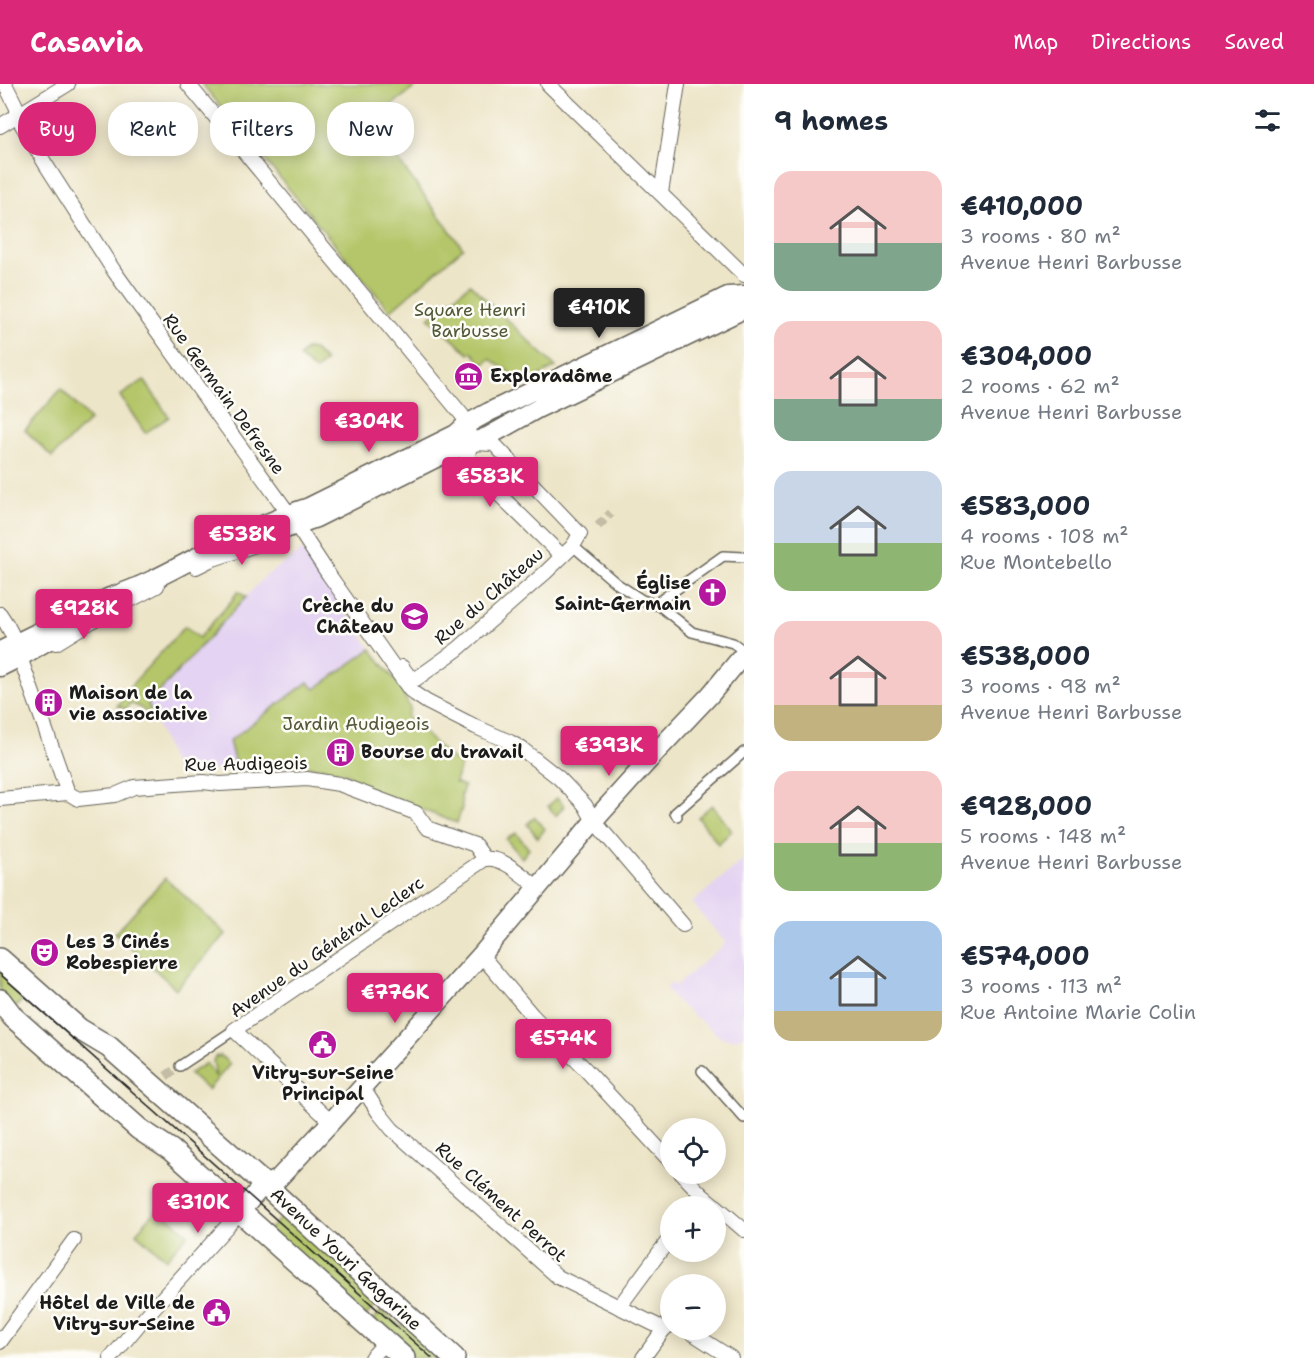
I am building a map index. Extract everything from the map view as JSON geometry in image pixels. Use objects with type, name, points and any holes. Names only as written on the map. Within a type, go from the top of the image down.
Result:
[{"type":"main road","points":[[295,523],[309,507],[456,434],[467,424],[489,412],[728,296],[744,295]]},
{"type":"main road","points":[[0,667],[15,652],[235,537],[315,518],[448,452],[487,437],[537,409],[736,313],[744,307]]},
{"type":"main road","points":[[0,651],[15,652]]},
{"type":"main road","points":[[239,1212],[264,1184],[278,1180],[331,1122],[481,955],[594,821],[710,695],[744,653]]},
{"type":"main road","name":"Avenue Youri Gagarine","points":[[0,959],[79,1029],[109,1047],[264,1184],[454,1358]]},
{"type":"main road","name":"Avenue Youri Gagarine","points":[[0,1000],[13,1017],[110,1104],[139,1129],[171,1150],[404,1358]]},
{"type":"street","name":"Rue Germain Defresne","points":[[5,84],[18,115]]},
{"type":"street","points":[[39,102],[68,84]]},
{"type":"street","points":[[188,84],[462,415],[467,424],[471,443],[466,462],[562,556]]},
{"type":"street","points":[[548,84],[744,275]]},
{"type":"street","points":[[661,193],[678,84]]},
{"type":"street","points":[[0,126],[18,115]]},
{"type":"street","name":"Rue Germain Defresne","points":[[41,156],[114,271],[295,523],[329,575],[386,654],[396,658],[414,688]]},
{"type":"street","points":[[536,399],[744,300]]},
{"type":"street","points":[[471,443],[494,444],[616,583],[642,600],[660,606],[692,632],[733,643],[744,653]]},
{"type":"street","points":[[0,675],[15,652],[100,616],[195,567],[295,523]]},
{"type":"street","name":"Rue du Château","points":[[414,688],[546,572],[576,540]]},
{"type":"street","points":[[654,605],[723,556],[744,557]]},
{"type":"street","points":[[0,614],[8,624],[15,652],[68,793]]},
{"type":"street","points":[[414,688],[476,728],[522,749],[560,778],[585,805],[594,821],[683,925]]},
{"type":"street","points":[[677,816],[675,813],[744,752]]},
{"type":"street","name":"Rue Audigeois","points":[[0,799],[68,793],[78,799],[115,795],[134,787],[203,782],[220,784],[307,779],[339,784],[417,813],[427,828],[475,845],[485,859],[501,860],[537,887]]},
{"type":"street","name":"Avenue du Général Leclerc","points":[[331,1122],[234,1030],[485,859]]},
{"type":"street","points":[[481,955],[532,1016],[660,1150]]},
{"type":"street","points":[[180,1066],[234,1030]]},
{"type":"street","points":[[702,1071],[744,1118]]},
{"type":"street","name":"Rue Clément Perrot","points":[[362,1087],[392,1129],[558,1277],[660,1324]]},
{"type":"street","points":[[118,1355],[140,1323],[239,1212]]},
{"type":"street","points":[[726,1215],[744,1230]]},
{"type":"street","points":[[0,1342],[74,1240]]},
{"type":"street","points":[[619,1307],[660,1252]]},
{"type":"street","points":[[643,1358],[660,1336]]},
{"type":"street","points":[[703,1340],[732,1358]]},
{"type":"street","points":[[371,1358],[386,1342]]},
{"type":"shaded area","points":[[303,550],[371,649],[315,689],[308,682],[229,741],[236,768],[177,773],[148,704],[264,577]]},
{"type":"shaded area","points":[[744,859],[744,1036],[728,1039],[720,1037],[682,1006],[666,988],[672,983],[675,986],[726,943],[692,903]]},
{"type":"green space","points":[[202,84],[419,84],[396,102],[327,102],[327,156],[395,156],[463,248],[390,311],[262,156],[315,156],[315,102],[217,102]]},
{"type":"green space","name":"Square Henri Barbusse","points":[[470,284],[556,367],[519,386],[514,376],[490,359],[483,365],[472,352],[469,354],[429,318]]},
{"type":"green space","points":[[306,349],[314,350],[325,361],[316,371],[299,357]]},
{"type":"green space","points":[[144,380],[169,417],[145,433],[120,396]]},
{"type":"green space","points":[[61,389],[90,420],[52,457],[25,430]]},
{"type":"green space","points":[[238,591],[246,597],[148,704],[155,722],[144,710],[133,704],[129,703],[127,709],[117,706],[126,696],[124,693],[185,626],[199,638]]},
{"type":"green space","name":"Jardin Audigeois","points":[[371,649],[398,684],[410,708],[407,717],[461,765],[455,782],[464,786],[461,795],[462,808],[457,823],[349,782],[350,775],[322,768],[292,765],[236,768],[229,741],[308,682],[315,689]]},
{"type":"green space","points":[[557,798],[564,806],[556,816],[548,806]]},
{"type":"green space","points":[[712,805],[732,831],[718,844],[698,817]]},
{"type":"green space","points":[[535,817],[545,829],[538,838],[527,824]]},
{"type":"green space","points":[[516,833],[529,849],[522,858],[506,839]]},
{"type":"green space","points":[[165,878],[226,934],[176,989],[115,933]]},
{"type":"green space","points":[[0,966],[30,992],[13,1010],[0,993]]},
{"type":"green space","points":[[220,1055],[230,1064],[208,1090],[189,1074],[206,1063],[216,1077],[213,1061],[216,1056]]},
{"type":"green space","points":[[158,1208],[188,1234],[166,1259],[136,1233]]},
{"type":"green space","points":[[286,1212],[381,1299],[366,1316],[269,1230]]},
{"type":"green space","points":[[382,1310],[401,1327],[406,1321],[447,1358],[413,1358],[372,1322]]},
{"type":"tunnel","points":[[598,526],[611,513]]},
{"type":"tunnel","points":[[166,1076],[180,1066]]},
{"type":"tram line","points":[[0,974],[432,1358]]},
{"type":"place","name":"Exploradôme","points":[[469,376]]},
{"type":"place","name":"Église Saint-Germain","points":[[712,593]]},
{"type":"place","name":"Crèche du Château","points":[[415,616]]},
{"type":"place","name":"Maison de la vie associative","points":[[48,703]]},
{"type":"place","name":"Bourse du travail","points":[[340,752]]},
{"type":"place","name":"Les 3 Cinés Robespierre","points":[[45,952]]},
{"type":"place","name":"Vitry-sur-Seine Principal","points":[[323,1044]]},
{"type":"place","name":"Hôtel de Ville de Vitry-sur-Seine","points":[[216,1313]]}]
